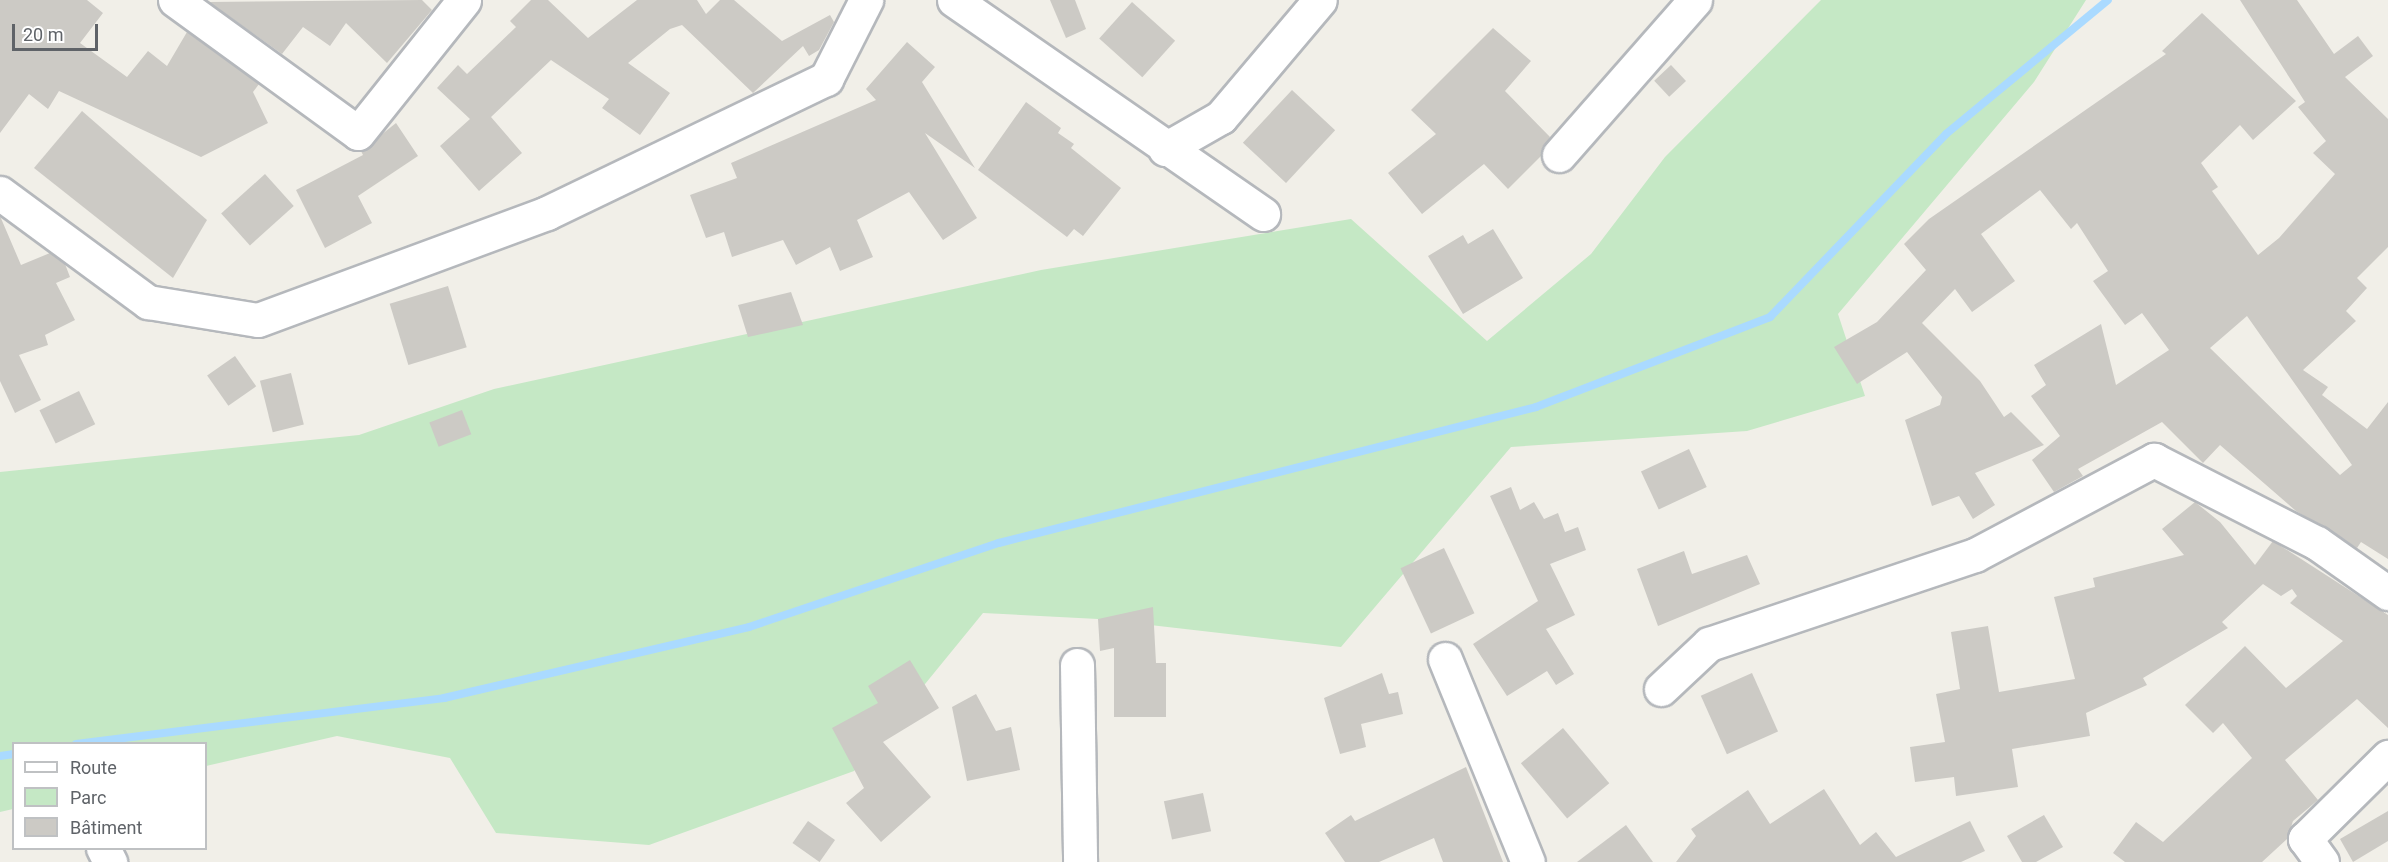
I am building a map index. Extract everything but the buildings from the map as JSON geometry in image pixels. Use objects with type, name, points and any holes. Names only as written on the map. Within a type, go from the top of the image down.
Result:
[{"type":"street","points":[[175,0],[358,133],[464,0]]},
{"type":"street","points":[[0,193],[148,302],[258,320],[547,213],[826,79],[866,0]]},
{"type":"street","points":[[954,0],[1165,149],[1263,214]]},
{"type":"street","points":[[1165,149],[1221,117],[1320,0]]},
{"type":"street","points":[[1559,155],[1695,0]]},
{"type":"street","points":[[1661,689],[1709,644],[1974,555],[2154,460],[2317,543],[2388,592]]},
{"type":"street","points":[[1445,659],[1528,862]]},
{"type":"street","points":[[1077,665],[1080,862]]},
{"type":"street","points":[[2322,862],[2306,839],[2388,757]]},
{"type":"green space","points":[[1821,0],[2086,0],[2034,82],[1838,314],[1865,396],[1747,431],[1511,447],[1341,647],[1098,619],[983,613],[854,771],[649,845],[496,833],[450,758],[337,736],[207,766],[207,742],[12,742],[12,809],[0,812],[0,472],[359,435],[494,389],[1041,270],[1351,219],[1487,341],[1591,254],[1665,157]]},
{"type":"waterway","points":[[92,742],[444,698],[749,627],[999,543],[1536,407],[1770,317],[1946,134],[2108,0]]},
{"type":"waterway","points":[[0,756],[12,754]]}]
